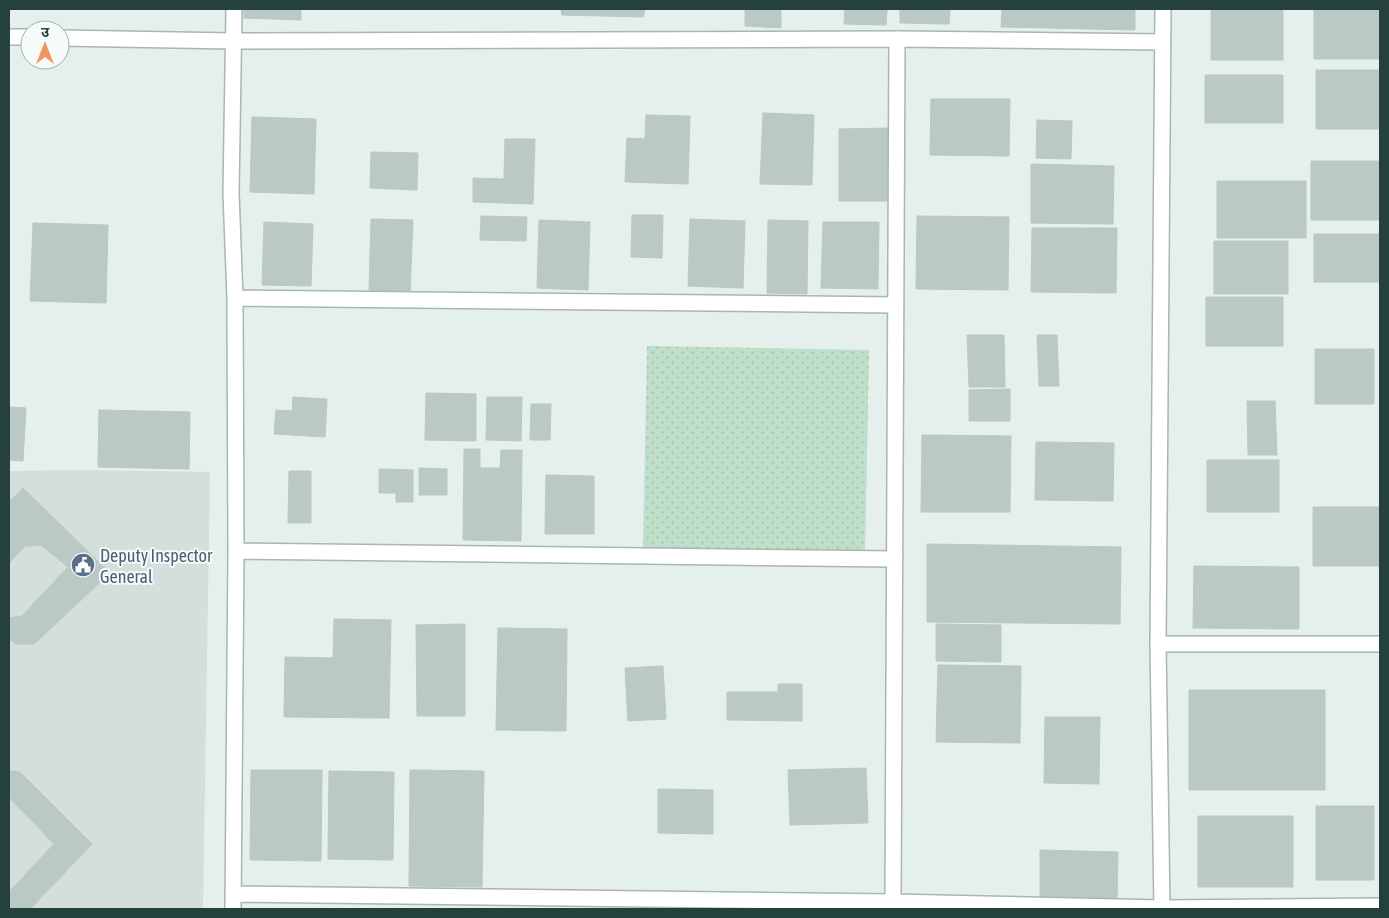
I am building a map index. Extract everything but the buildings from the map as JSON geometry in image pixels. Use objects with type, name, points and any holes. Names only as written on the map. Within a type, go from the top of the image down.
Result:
[{"type":"street","points":[[234,9],[231,192],[235,298],[236,551],[233,902],[894,902],[1162,909],[1380,906]]},
{"type":"street","points":[[1162,909],[1158,644],[1163,9]]},
{"type":"street","points":[[70,38],[233,41],[898,39],[1163,42]]},
{"type":"street","points":[[894,902],[895,305],[898,39]]},
{"type":"street","points":[[235,298],[895,305]]},
{"type":"street","points":[[236,551],[895,559]]},
{"type":"street","points":[[1158,644],[1380,644]]},
{"type":"shaded area","points":[[9,471],[210,472],[203,909],[9,909]]},
{"type":"green space","points":[[647,346],[869,350],[865,555],[643,550]]},
{"type":"place","name":"Deputy Inspector General","points":[[83,565]]}]
